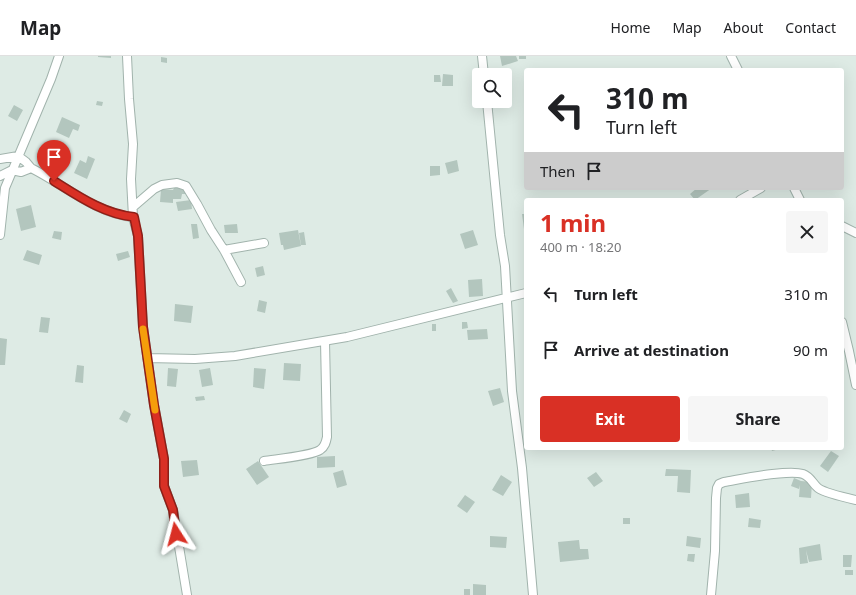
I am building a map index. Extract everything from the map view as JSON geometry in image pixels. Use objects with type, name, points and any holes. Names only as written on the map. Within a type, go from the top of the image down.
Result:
[{"type":"street","points":[[0,235],[5,188],[51,79],[59,56]]},
{"type":"street","points":[[127,56],[133,144],[131,179],[134,217],[138,236],[143,327],[154,405],[164,459],[164,486],[173,510],[186,595]]},
{"type":"street","points":[[482,56],[483,68]]},
{"type":"street","points":[[731,56],[737,68]]},
{"type":"street","points":[[488,108],[500,235],[505,266],[512,391],[522,468],[533,595]]},
{"type":"street","points":[[0,158],[18,156],[31,168],[95,205],[125,216],[134,217]]},
{"type":"street","points":[[0,176],[12,170],[21,172],[31,168]]},
{"type":"street","points":[[133,208],[154,189],[162,185],[180,184],[186,186],[241,282]]},
{"type":"street","points":[[744,198],[758,190]]},
{"type":"street","points":[[844,227],[856,232]]},
{"type":"street","points":[[224,250],[264,243]]},
{"type":"street","points":[[147,358],[195,359],[235,356],[325,341],[366,333],[524,294]]},
{"type":"street","points":[[844,330],[856,385]]},
{"type":"street","points":[[264,461],[311,453],[320,450],[326,445],[325,341]]},
{"type":"street","points":[[712,595],[716,498],[720,484],[724,482],[790,472],[804,474],[810,478],[818,488],[824,491],[856,500]]},
{"type":"building","points":[[111,56],[111,58],[98,57]]},
{"type":"building","points":[[500,56],[516,56],[518,61],[502,66]]},
{"type":"building","points":[[519,56],[526,56],[526,59],[519,59]]},
{"type":"building","points":[[161,57],[167,58],[167,63],[161,62]]},
{"type":"building","points":[[443,74],[453,75],[453,86],[442,86]]},
{"type":"building","points":[[434,75],[440,75],[441,82],[434,82]]},
{"type":"building","points":[[97,101],[103,102],[102,106],[96,105]]},
{"type":"building","points":[[14,105],[23,110],[17,121],[8,116]]},
{"type":"building","points":[[62,117],[80,125],[78,131],[73,129],[69,138],[56,132]]},
{"type":"building","points":[[88,156],[95,159],[87,179],[74,173],[80,160],[86,163]]},
{"type":"building","points":[[457,160],[459,171],[448,174],[445,163]]},
{"type":"building","points":[[430,166],[440,166],[440,175],[430,176]]},
{"type":"building","points":[[174,188],[190,188],[189,194],[182,194],[181,199],[173,199],[173,203],[160,202],[161,189],[173,190]]},
{"type":"building","points":[[695,190],[709,190],[698,198],[693,198],[690,194]]},
{"type":"building","points":[[191,200],[192,209],[178,211],[176,202]]},
{"type":"building","points":[[31,205],[36,227],[21,231],[16,209]]},
{"type":"building","points":[[522,214],[524,214],[524,229]]},
{"type":"building","points":[[191,224],[197,224],[199,238],[193,239]]},
{"type":"building","points":[[237,224],[238,233],[225,233],[224,225]]},
{"type":"building","points":[[298,230],[301,246],[284,250],[283,245],[281,245],[279,233]]},
{"type":"building","points":[[473,230],[478,245],[465,249],[460,234]]},
{"type":"building","points":[[54,231],[62,232],[61,240],[52,238]]},
{"type":"building","points":[[304,232],[306,245],[301,245],[299,233]]},
{"type":"building","points":[[27,250],[42,255],[39,265],[23,260]]},
{"type":"building","points":[[128,251],[130,257],[118,261],[116,254]]},
{"type":"building","points":[[263,266],[265,275],[257,277],[255,268]]},
{"type":"building","points":[[482,279],[483,296],[469,297],[468,280]]},
{"type":"building","points":[[451,288],[458,301],[453,303],[446,291]]},
{"type":"building","points":[[259,300],[267,302],[265,313],[257,311]]},
{"type":"building","points":[[175,304],[193,306],[191,323],[174,321]]},
{"type":"building","points":[[41,317],[50,318],[48,333],[39,332]]},
{"type":"building","points":[[462,322],[467,322],[468,328],[462,329]]},
{"type":"building","points":[[432,324],[436,324],[436,331],[432,331]]},
{"type":"building","points":[[487,329],[488,339],[468,340],[467,330]]},
{"type":"building","points":[[0,338],[7,339],[5,365],[0,365]]},
{"type":"building","points":[[284,363],[301,364],[300,381],[283,380]]},
{"type":"building","points":[[77,365],[84,366],[83,383],[75,382]]},
{"type":"building","points":[[168,368],[178,369],[176,387],[167,386]]},
{"type":"building","points":[[210,368],[213,385],[202,387],[199,370]]},
{"type":"building","points":[[254,368],[266,369],[264,389],[253,387]]},
{"type":"building","points":[[500,388],[504,402],[493,406],[488,391]]},
{"type":"building","points":[[204,396],[205,400],[196,401],[195,397]]},
{"type":"building","points":[[124,410],[131,414],[127,423],[119,419]]},
{"type":"building","points":[[831,451],[839,456],[828,472],[820,466]]},
{"type":"building","points":[[335,456],[335,467],[317,468],[317,457]]},
{"type":"building","points":[[197,460],[199,475],[183,477],[181,461]]},
{"type":"building","points":[[258,461],[269,477],[257,485],[246,469]]},
{"type":"building","points":[[666,469],[691,470],[690,493],[677,492],[678,476],[665,476]]},
{"type":"building","points":[[343,470],[347,485],[337,488],[333,473]]},
{"type":"building","points":[[596,472],[603,481],[594,487],[587,478]]},
{"type":"building","points":[[501,475],[512,482],[503,496],[492,490]]},
{"type":"building","points":[[794,478],[801,481],[812,482],[811,498],[799,497],[800,485],[799,489],[791,486]]},
{"type":"building","points":[[749,493],[750,507],[736,508],[735,495]]},
{"type":"building","points":[[465,495],[475,502],[467,513],[457,506]]},
{"type":"building","points":[[623,518],[630,518],[630,524],[623,524]]},
{"type":"building","points":[[749,518],[761,520],[760,528],[748,527]]},
{"type":"building","points":[[490,536],[507,537],[506,548],[490,547]]},
{"type":"building","points":[[687,536],[701,538],[700,548],[686,546]]},
{"type":"building","points":[[579,540],[580,549],[588,549],[589,559],[560,562],[558,542]]},
{"type":"building","points":[[820,544],[822,560],[809,562],[806,550],[808,563],[800,564],[799,548]]},
{"type":"building","points":[[688,554],[695,554],[694,562],[687,561]]},
{"type":"building","points":[[843,555],[852,555],[851,567],[843,567]]},
{"type":"building","points":[[845,570],[853,570],[853,575],[845,575]]},
{"type":"building","points":[[473,584],[486,585],[486,595],[473,595]]},
{"type":"building","points":[[464,589],[470,589],[470,595],[464,595]]},
{"type":"slow traffic","points":[[143,329],[155,410]]},
{"type":"route","points":[[54,181],[88,202],[101,208],[125,216],[134,217],[138,236],[143,327],[160,444],[164,459],[163,480],[168,499],[173,510],[176,534]]}]
